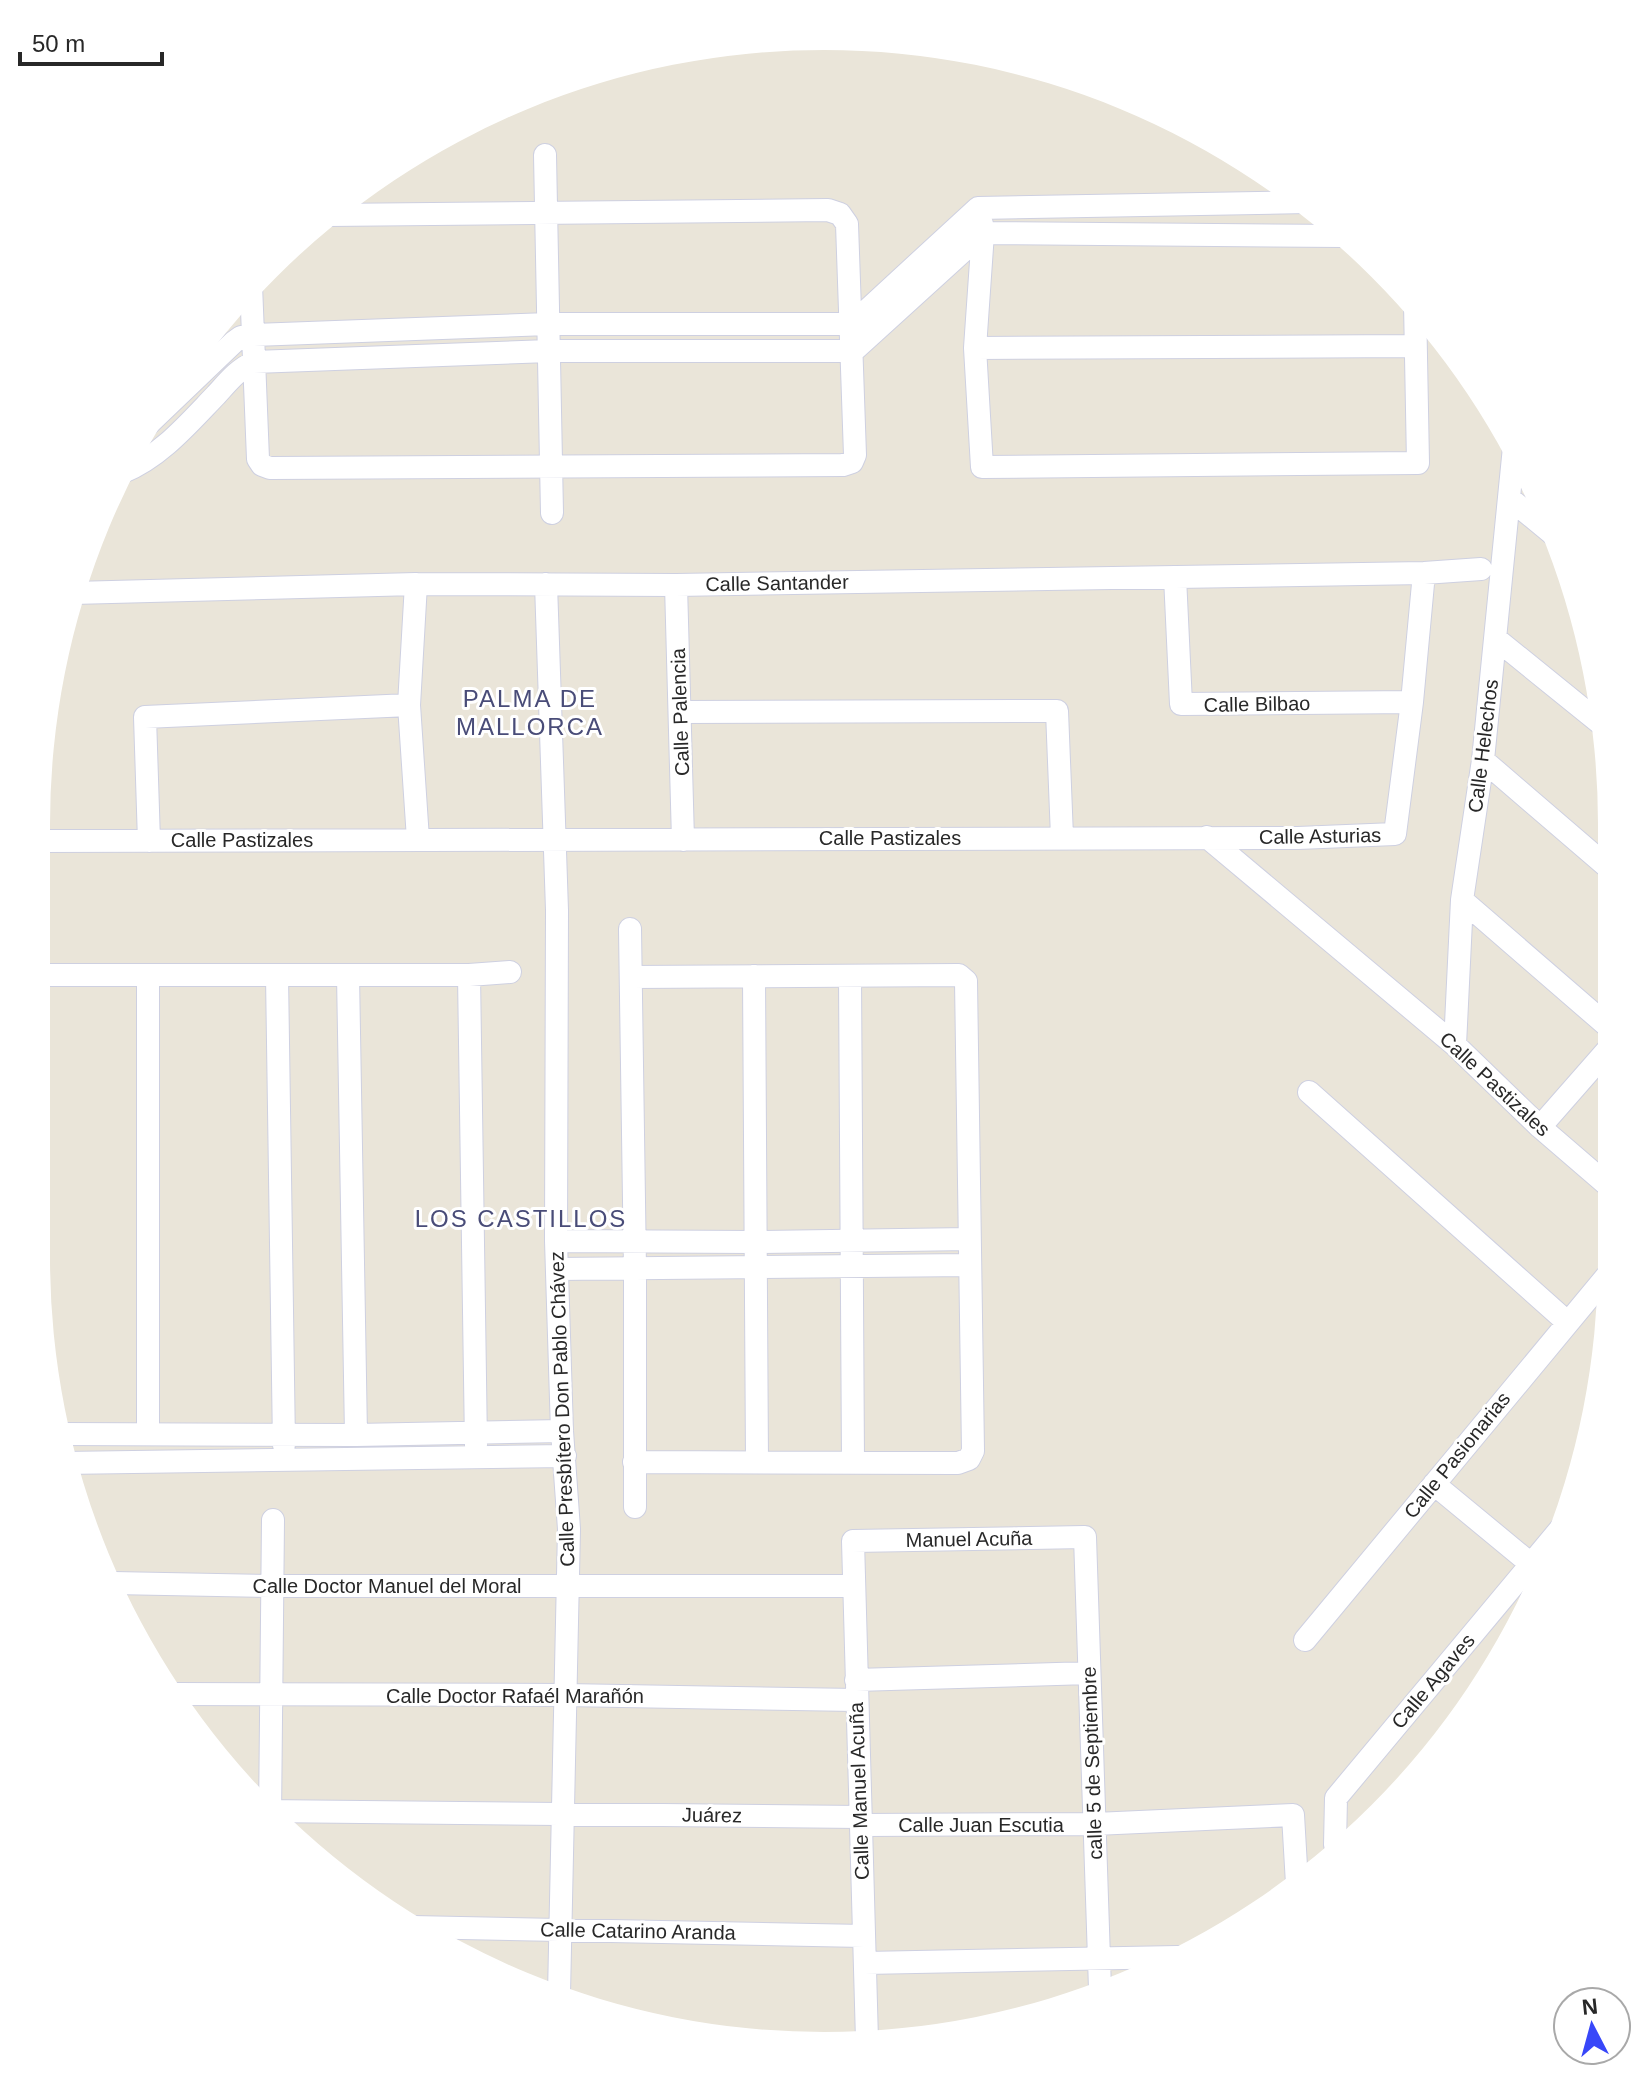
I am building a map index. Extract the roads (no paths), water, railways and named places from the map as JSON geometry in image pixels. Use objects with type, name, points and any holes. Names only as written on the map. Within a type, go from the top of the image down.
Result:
[{"type":"street","points":[[545,155],[552,513]]},
{"type":"street","points":[[181,393],[234,342],[252,335],[548,324],[852,324],[978,208],[1285,202]]},
{"type":"street","points":[[978,208],[983,233],[975,348],[982,467],[1418,463],[1415,324]]},
{"type":"street","points":[[251,304],[258,459],[270,468],[843,465],[852,462],[855,455],[852,324],[847,224],[840,214],[828,210],[347,215]]},
{"type":"street","points":[[141,462],[150,458],[184,428],[240,369],[254,362],[549,351],[853,351],[983,233],[1327,236]]},
{"type":"street","points":[[975,348],[1414,346]]},
{"type":"street","name":"Calle Helechos","points":[[1455,1045],[1462,900],[1483,760],[1512,470]]},
{"type":"street","points":[[1509,498],[1535,519]]},
{"type":"street","name":"Calle Santander","points":[[86,593],[416,584],[676,585],[1424,573],[1481,569]]},
{"type":"street","points":[[1412,702],[1424,573]]},
{"type":"street","name":"Calle Bilbao","points":[[1175,577],[1181,704],[1412,702]]},
{"type":"street","points":[[416,584],[409,705],[418,839]]},
{"type":"street","name":"Calle Presbítero Don Pablo Chávez","points":[[546,584],[555,839],[556,1241],[562,1431],[569,1529],[559,1985]]},
{"type":"street","name":"Calle Palencia","points":[[676,585],[683,840]]},
{"type":"street","points":[[1495,638],[1590,715]]},
{"type":"street","name":"Calle Asturias","points":[[1207,837],[1395,834],[1412,702]]},
{"type":"street","points":[[149,841],[145,717],[409,705]]},
{"type":"street","points":[[680,712],[1057,711],[1062,837]]},
{"type":"street","points":[[1483,760],[1598,859]]},
{"type":"street","name":"Calle Pastizales","points":[[50,841],[1207,837],[1455,1045],[1540,1127],[1598,1177]]},
{"type":"street","points":[[1462,900],[1598,1018]]},
{"type":"street","points":[[630,929],[635,1507]]},
{"type":"street","points":[[50,975],[469,975],[510,972]]},
{"type":"street","points":[[148,975],[148,1433]]},
{"type":"street","points":[[277,975],[285,1434],[281,1459]]},
{"type":"street","points":[[348,975],[356,1435]]},
{"type":"street","points":[[469,975],[475,1458]]},
{"type":"street","points":[[631,977],[959,975],[966,981],[973,1451],[969,1459],[958,1463],[634,1462]]},
{"type":"street","points":[[754,976],[757,1462]]},
{"type":"street","points":[[850,976],[853,1461]]},
{"type":"street","points":[[1540,1127],[1598,1061]]},
{"type":"street","points":[[1309,1092],[1567,1322]]},
{"type":"street","points":[[556,1241],[969,1239]]},
{"type":"street","points":[[557,1269],[969,1265]]},
{"type":"street","name":"Calle Pasionarias","points":[[1305,1640],[1597,1287]]},
{"type":"street","points":[[71,1434],[356,1435],[562,1431]]},
{"type":"street","points":[[77,1463],[565,1456]]},
{"type":"street","points":[[1434,1484],[1533,1566]]},
{"type":"street","points":[[269,1796],[273,1694],[273,1520]]},
{"type":"street","name":"Manuel Acuña","points":[[853,1541],[1085,1537]]},
{"type":"street","name":"calle 5 de Septiembre","points":[[1085,1537],[1100,1981]]},
{"type":"street","name":"Calle Manuel Acuña","points":[[853,1541],[867,2030]]},
{"type":"street","name":"Calle Agaves","points":[[1341,1834],[1336,1798],[1527,1581]]},
{"type":"street","name":"Calle Doctor Manuel del Moral","points":[[122,1583],[854,1586]]},
{"type":"street","name":"Calle Doctor Rafaél Marañón","points":[[184,1694],[565,1695],[856,1690],[1089,1673]]},
{"type":"street","name":"Juárez","points":[[286,1813],[563,1814],[860,1821]]},
{"type":"street","name":"Calle Juan Escutia","points":[[860,1821],[1095,1824],[1293,1815],[1294,1851]]},
{"type":"street","name":"Calle Agaves","points":[[1294,1851],[1325,1847]]},
{"type":"street","points":[[1294,1851],[1296,1871]]},
{"type":"street","name":"Calle Catarino Aranda","points":[[436,1927],[864,1936]]},
{"type":"street","points":[[865,1963],[1154,1958]]},
{"type":"district","name":"PALMA DE MALLORCA","points":[[530,712]]},
{"type":"district","name":"LOS CASTILLOS","points":[[521,1218]]}]
